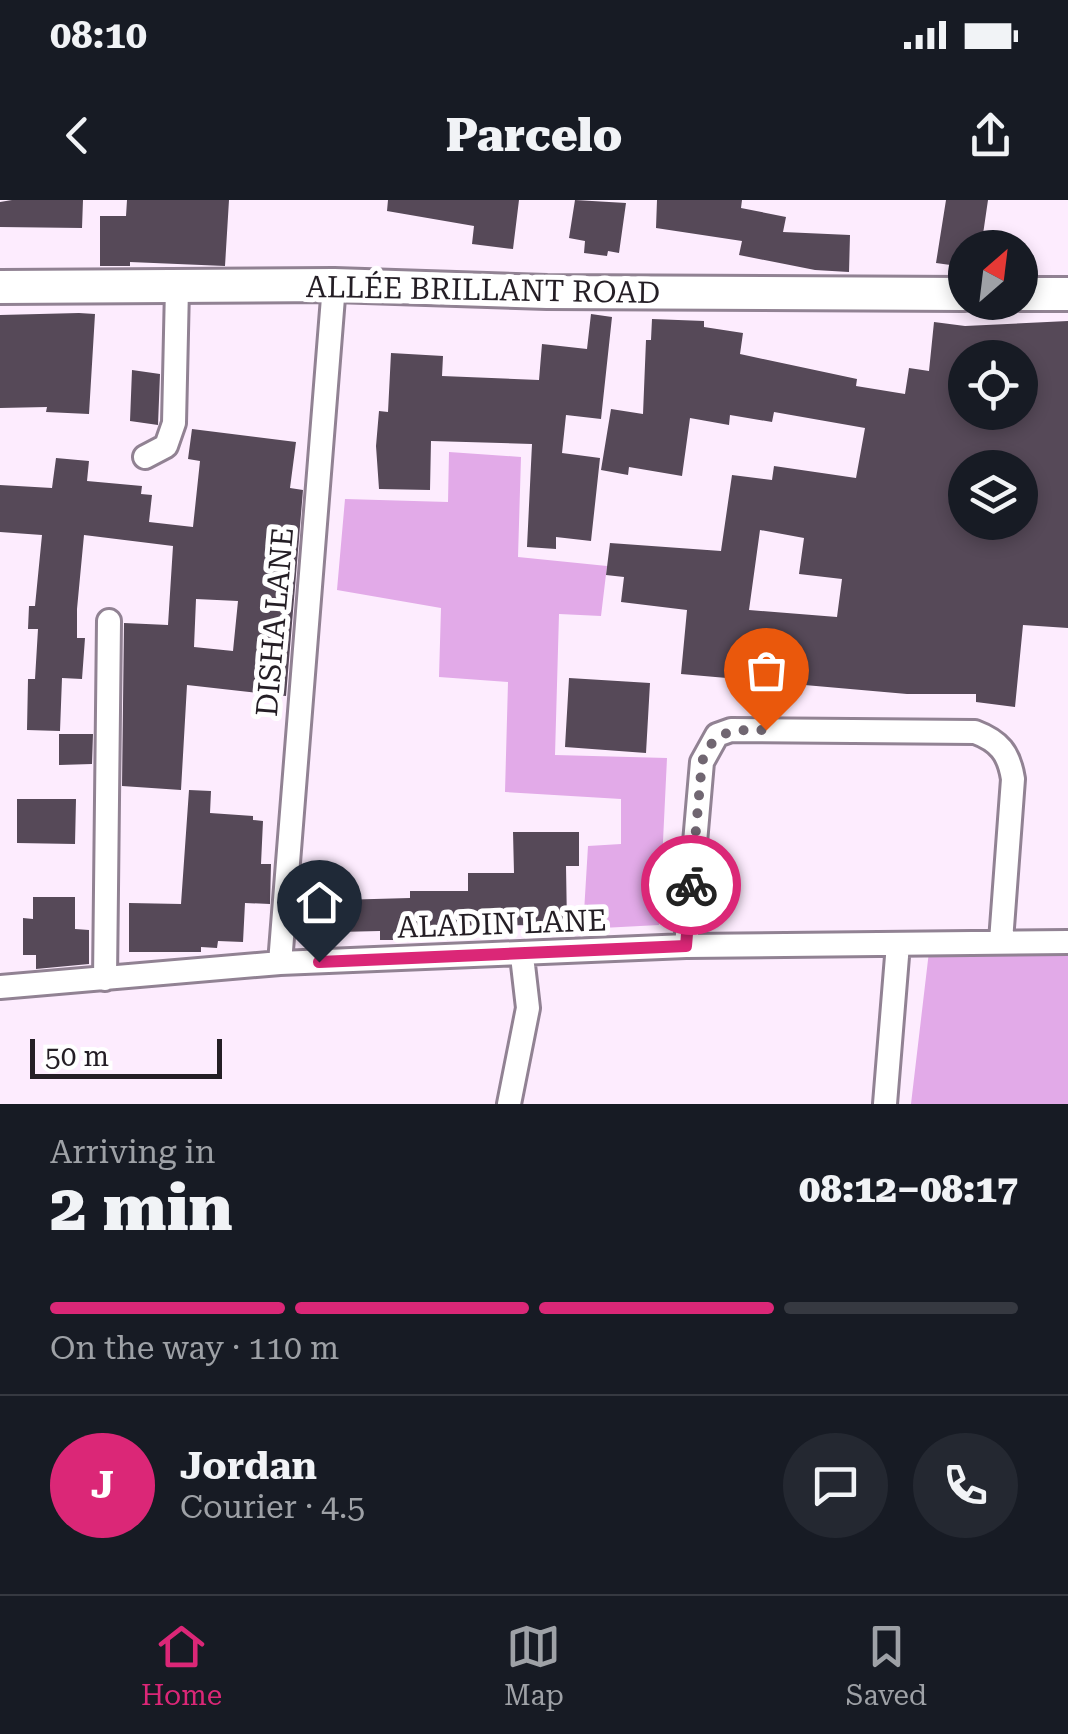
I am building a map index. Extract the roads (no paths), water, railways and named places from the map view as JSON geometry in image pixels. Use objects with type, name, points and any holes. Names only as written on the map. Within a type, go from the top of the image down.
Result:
[{"type":"main road","name":"ALLÉE BRILLANT ROAD","points":[[0,287],[334,285],[547,292],[948,294]]},
{"type":"main road","points":[[1038,294],[1068,294]]},
{"type":"street","name":"DISHA LANE","points":[[280,963],[307,576],[334,285]]},
{"type":"street","points":[[145,457],[166,446],[174,423],[177,288]]},
{"type":"street","points":[[105,979],[109,620]]},
{"type":"street","points":[[686,946],[702,762],[717,734],[731,730],[975,732],[991,738],[1010,762],[1013,779],[1001,942]]},
{"type":"street","name":"ALADIN LANE","points":[[0,987],[280,963],[522,956],[686,946],[1068,942]]},
{"type":"street","points":[[884,1104],[898,944]]},
{"type":"street","points":[[509,1104],[528,1008],[522,956]]}]
